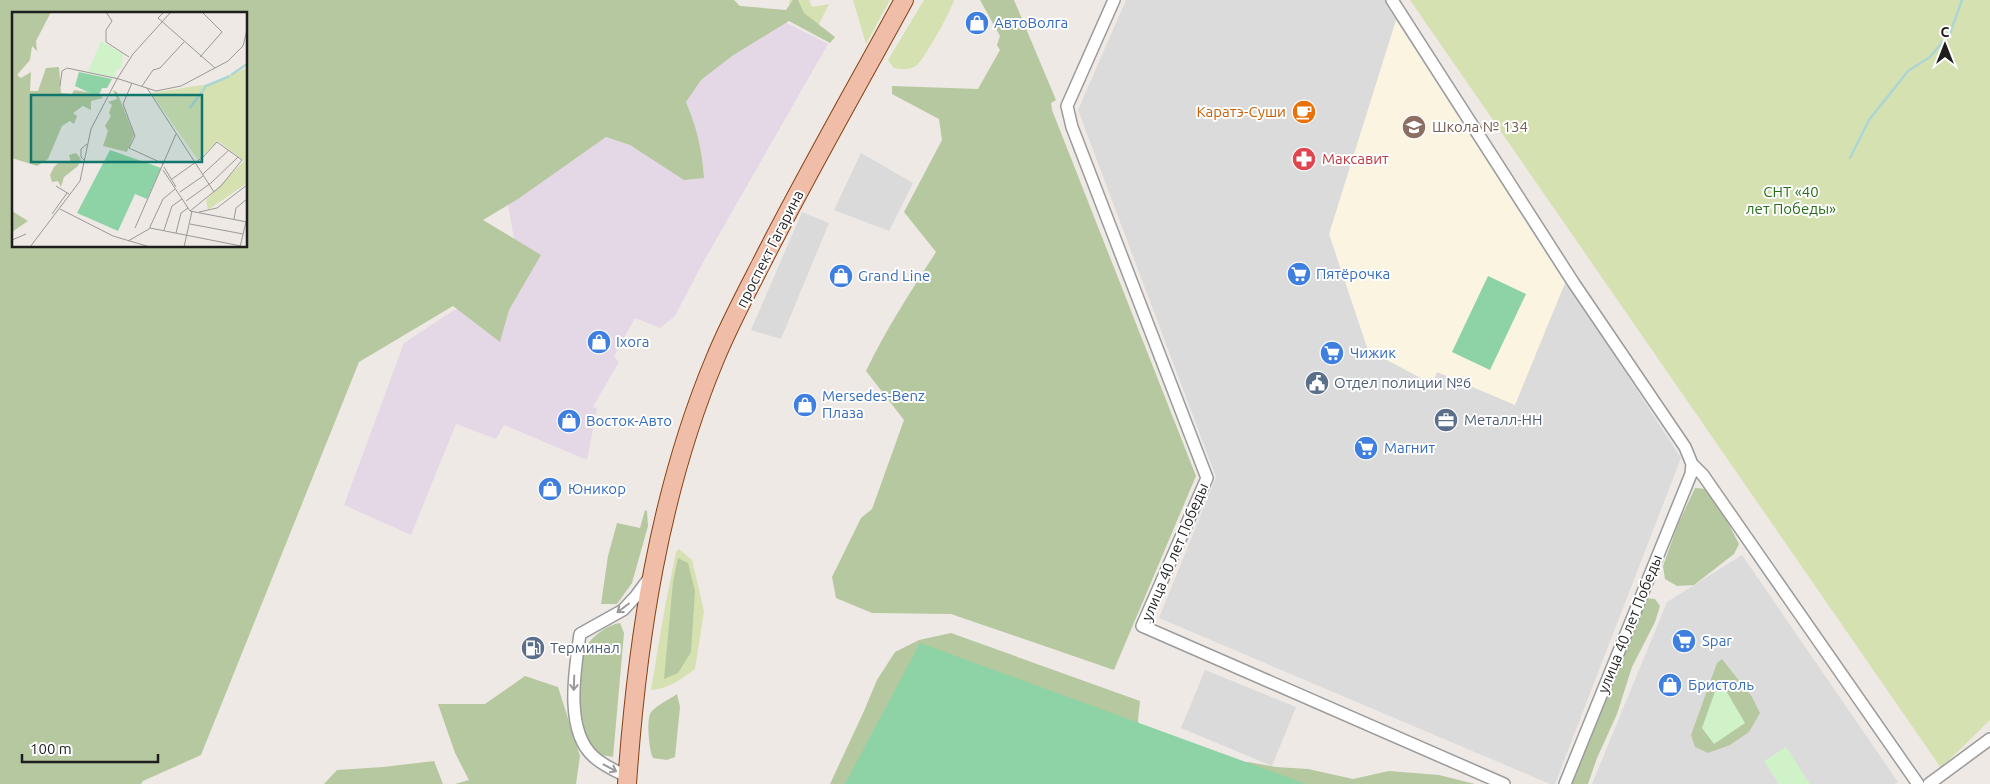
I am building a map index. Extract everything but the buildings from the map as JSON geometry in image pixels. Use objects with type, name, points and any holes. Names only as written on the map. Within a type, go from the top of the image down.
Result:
[{"type":"main road","name":"проспект Гагарина","points":[[627,780],[639,659],[666,512],[681,455],[715,358],[792,204],[904,0]]},
{"type":"street","name":"улица 40 лет Победы","points":[[1114,0],[1067,106],[1072,127],[1207,478],[1142,626],[1504,784]]},
{"type":"street","points":[[1392,0],[1574,282],[1685,447],[1692,464],[1703,475],[1918,784]]},
{"type":"street","name":"улица 40 лет Победы","points":[[1565,784],[1687,484],[1692,464]]},
{"type":"street","points":[[627,780],[593,757],[584,747],[575,717],[573,680],[580,634],[623,610],[654,571]]},
{"type":"street","points":[[1929,784],[1990,739]]},
{"type":"shaded area","points":[[1126,0],[1387,0],[1498,176],[1681,458],[1555,784],[1550,784],[1159,618],[1216,477],[1078,110]]},
{"type":"shaded area","name":"Школа № 134","points":[[1396,20],[1565,283],[1515,405],[1437,372],[1432,384],[1368,350],[1329,234]]},
{"type":"shaded area","points":[[783,21],[828,44],[700,268],[675,316],[660,328],[635,318],[614,356],[619,362],[593,407],[597,408],[587,460],[504,425],[496,439],[456,424],[411,535],[344,505],[404,343],[451,312],[521,279],[507,199]]},
{"type":"shaded area","points":[[861,153],[913,183],[889,231],[834,210]]},
{"type":"shaded area","points":[[802,212],[829,223],[781,339],[751,330]]},
{"type":"shaded area","points":[[1742,555],[1898,782],[1895,784],[1592,784],[1667,602]]},
{"type":"shaded area","points":[[1205,670],[1296,707],[1272,766],[1181,728]]},
{"type":"green space","points":[[0,0],[734,0],[740,6],[786,10],[793,0],[798,0],[804,13],[835,37],[830,43],[789,21],[732,56],[701,80],[686,102],[698,139],[704,178],[684,180],[630,145],[606,137],[518,199],[483,220],[541,255],[509,310],[500,342],[453,306],[359,362],[201,755],[143,781],[141,784],[0,784]]},
{"type":"green space","points":[[790,0],[809,0],[812,7],[829,4],[815,32],[787,19]]},
{"type":"green space","points":[[853,0],[890,0],[866,44]]},
{"type":"green space","points":[[924,0],[954,0],[937,34],[917,65],[906,69],[894,68],[888,60]]},
{"type":"green space","points":[[980,0],[1014,0],[1056,100],[1051,103],[1052,110],[1196,476],[1114,670],[951,614],[872,613],[836,598],[832,577],[861,518],[872,509],[904,420],[866,371],[890,325],[936,252],[904,212],[942,140],[939,119],[892,94],[892,86],[978,89],[1000,50],[997,45],[1000,36]]},
{"type":"green space","name":"СНТ «40 лет Победы»","points":[[1410,0],[1990,0],[1990,720],[1941,768]]},
{"type":"green space","points":[[1488,276],[1526,294],[1490,370],[1452,352]]},
{"type":"green space","points":[[1695,488],[1706,489],[1727,521],[1739,544],[1734,554],[1694,585],[1677,586],[1665,579],[1663,566],[1678,524]]},
{"type":"green space","points":[[645,510],[647,511],[648,526],[632,583],[617,604],[601,604],[608,556],[617,523],[640,528]]},
{"type":"green space","points":[[679,549],[692,560],[704,611],[695,669],[669,686],[651,690],[664,612],[676,552]]},
{"type":"green space","points":[[678,558],[688,563],[695,591],[691,652],[678,673],[664,679],[673,582]]},
{"type":"green space","points":[[1645,598],[1655,599],[1660,606],[1655,622],[1632,667],[1617,714],[1597,758],[1588,784],[1572,784]]},
{"type":"green space","points":[[620,623],[624,633],[613,757],[601,755],[591,744],[587,736],[581,710],[579,680],[580,667],[586,646],[601,631]]},
{"type":"green space","points":[[951,633],[1140,701],[1138,720],[1143,743],[871,784],[830,784],[877,680],[895,652],[919,640]]},
{"type":"green space","points":[[920,643],[1306,784],[845,784]]},
{"type":"green space","points":[[1722,659],[1752,697],[1760,713],[1749,732],[1730,745],[1708,753],[1695,747],[1691,735],[1717,663]]},
{"type":"green space","points":[[525,676],[558,687],[580,756],[576,784],[455,784],[469,780],[455,753],[438,704],[485,704]]},
{"type":"green space","points":[[1721,682],[1745,723],[1714,744],[1702,728],[1717,686]]},
{"type":"green space","points":[[677,694],[680,707],[675,757],[667,760],[653,758],[650,749],[649,716],[657,707]]},
{"type":"green space","points":[[1786,747],[1810,784],[1779,784],[1764,761]]},
{"type":"green space","points":[[434,761],[443,784],[324,784],[337,770]]},
{"type":"green space","points":[[1248,762],[1276,767],[1308,769],[1353,779],[1389,771],[1439,775],[1475,784],[1210,784],[1225,764]]},
{"type":"waterway","points":[[1850,158],[1869,120],[1908,71],[1930,57],[1950,33],[1962,0]]},
{"type":"place","name":"АвтоВолга","points":[[977,23]]},
{"type":"place","name":"Каратэ-Суши","points":[[1304,112]]},
{"type":"place","name":"Школа № 134","points":[[1414,127]]},
{"type":"place","name":"Максавит","points":[[1304,159]]},
{"type":"place","name":"Пятёрочка","points":[[1299,274]]},
{"type":"place","name":"Grand Line","points":[[841,276]]},
{"type":"place","name":"Ixora","points":[[599,342]]},
{"type":"place","name":"Чижик","points":[[1332,353]]},
{"type":"place","name":"Отдел полиции №6","points":[[1317,383]]},
{"type":"place","name":"Mersedes-Benz Плаза","points":[[805,405]]},
{"type":"place","name":"Металл-НН","points":[[1446,420]]},
{"type":"place","name":"Восток-Авто","points":[[569,421]]},
{"type":"place","name":"Магнит","points":[[1366,448]]},
{"type":"place","name":"Юникор","points":[[550,489]]},
{"type":"place","name":"Spar","points":[[1684,641]]},
{"type":"place","name":"Терминал","points":[[533,648]]},
{"type":"place","name":"Бристоль","points":[[1670,685]]}]
